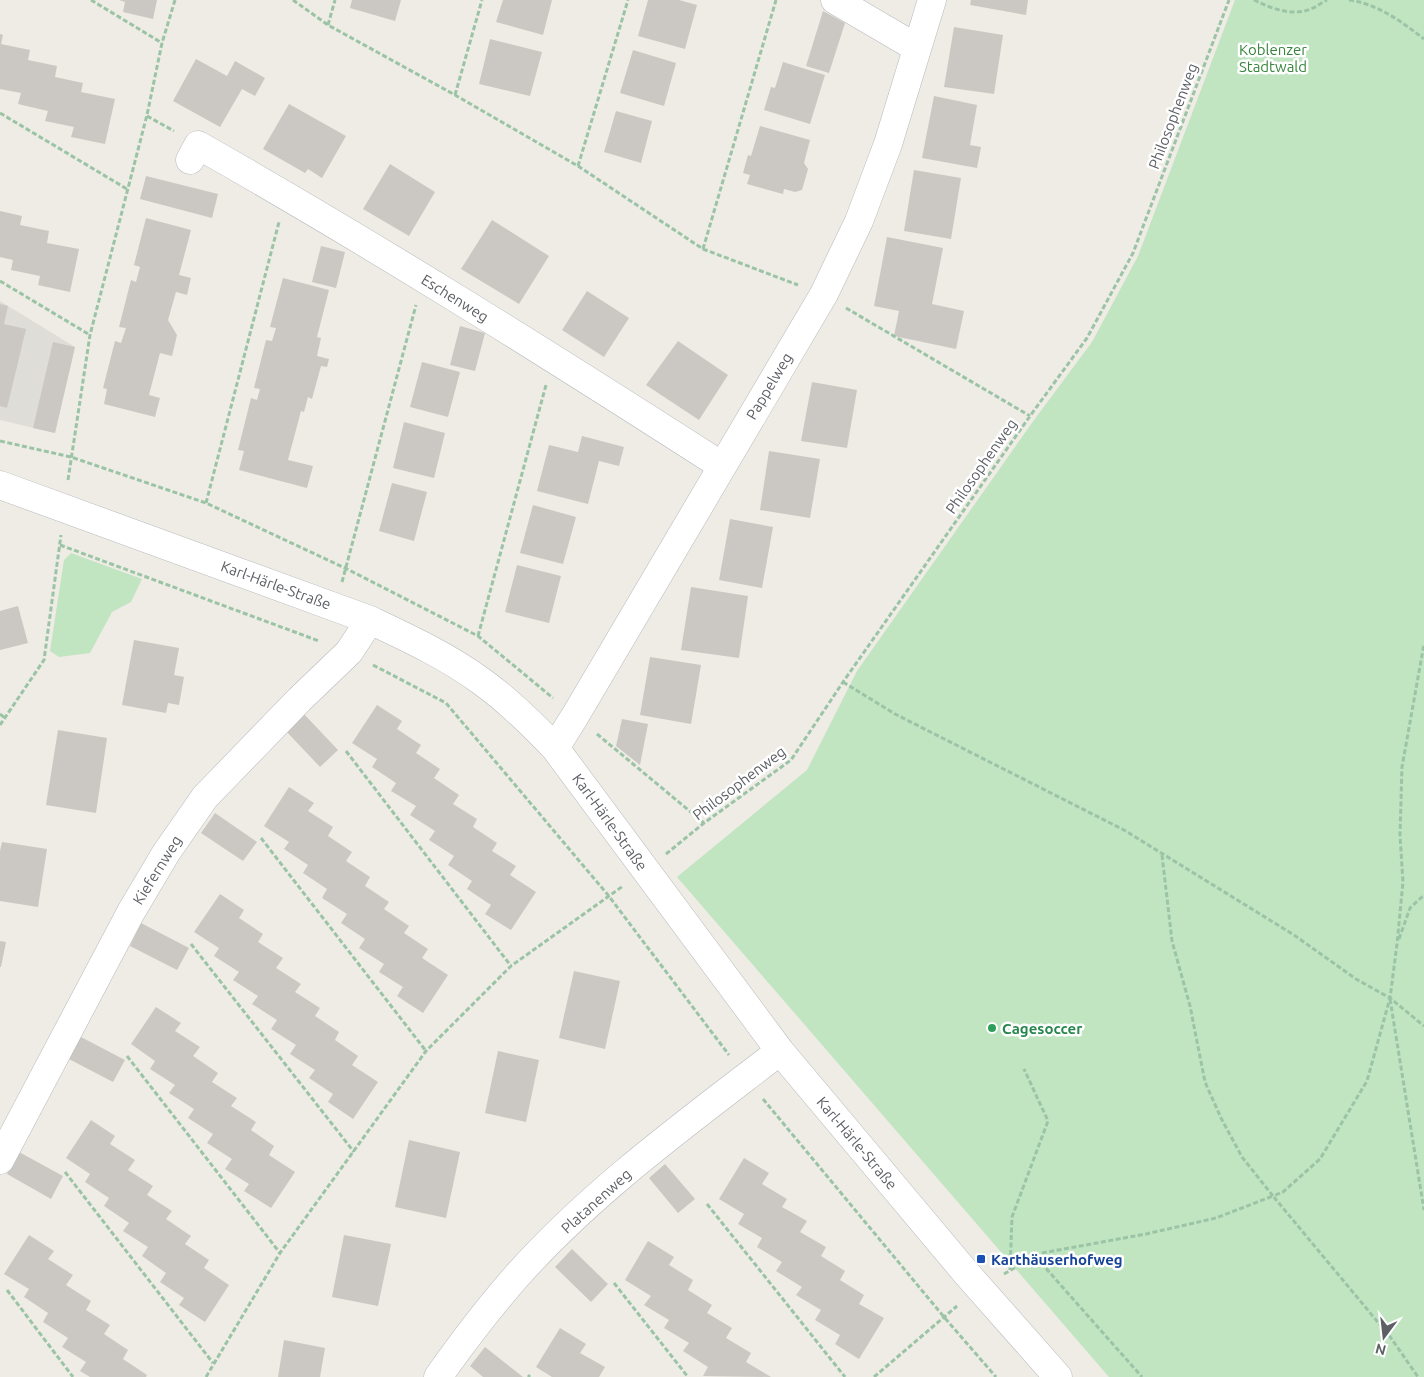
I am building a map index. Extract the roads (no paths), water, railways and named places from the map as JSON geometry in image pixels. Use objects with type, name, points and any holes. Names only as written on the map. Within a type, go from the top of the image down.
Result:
[{"type":"street","points":[[835,0],[917,48]]},
{"type":"street","name":"Pappelweg","points":[[555,748],[824,294],[862,212],[888,144],[932,0]]},
{"type":"street","name":"Eschenweg","points":[[190,160],[198,145],[286,195],[553,358],[722,466]]},
{"type":"street","name":"Karl-Härle-Straße","points":[[0,485],[370,620],[422,645],[481,681],[525,716],[555,748],[780,1051],[979,1287],[1058,1377]]},
{"type":"street","name":"Kiefernweg","points":[[0,1160],[130,912],[166,852],[205,797],[299,700],[349,652],[370,620]]},
{"type":"street","name":"Platanenweg","points":[[438,1377],[478,1322],[516,1277],[560,1232],[607,1188],[659,1145],[780,1051]]},
{"type":"place","name":"Cagesoccer","points":[[992,1028]]},
{"type":"place","name":"Karthäuserhofweg","points":[[981,1259]]},
{"type":"park label","name":"Koblenzer Stadtwald","points":[[1273,58]]}]
